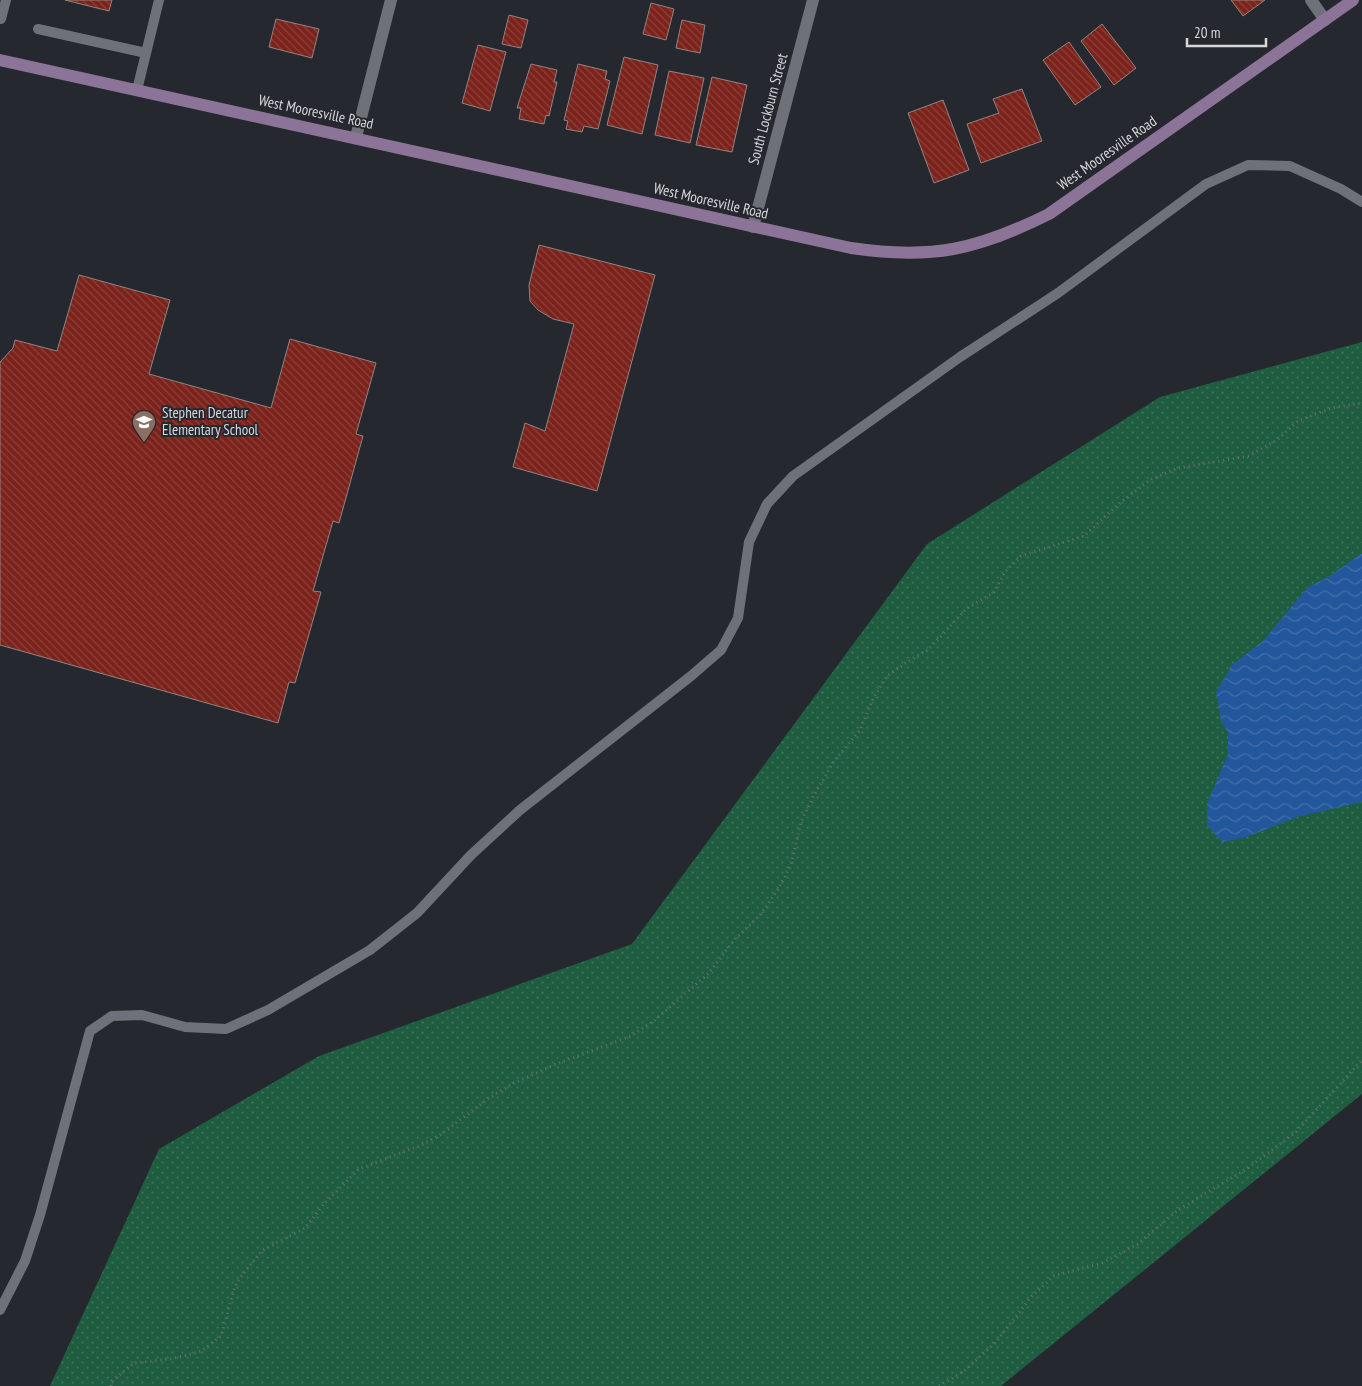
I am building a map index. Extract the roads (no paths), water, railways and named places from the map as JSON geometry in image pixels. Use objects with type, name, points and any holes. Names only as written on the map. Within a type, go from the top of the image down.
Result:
[{"type":"main road","name":"West Mooresville Road","points":[[0,60],[356,137],[851,248],[911,254],[947,251],[999,238],[1049,214],[1353,0]]},
{"type":"street","points":[[356,137],[392,0]]},
{"type":"street","name":"South Lockburn Street","points":[[753,227],[813,0]]},
{"type":"street","points":[[1311,0],[1325,20]]},
{"type":"lane","points":[[1,19],[6,0]]},
{"type":"lane","points":[[137,90],[159,0]]},
{"type":"lane","points":[[38,28],[146,53]]},
{"type":"lane","points":[[0,1310],[25,1261],[40,1215],[90,1031],[112,1016],[142,1015],[185,1027],[226,1028],[268,1010],[370,950],[417,913],[472,855],[520,810],[692,676],[721,650],[738,618],[749,542],[767,504],[793,476],[960,357],[1058,293],[1206,184],[1248,166],[1290,166],[1340,189],[1362,202]]},
{"type":"water","points":[[1362,553],[1362,802],[1297,817],[1244,838],[1222,842],[1207,825],[1207,804],[1228,754],[1228,733],[1221,721],[1216,692],[1232,665],[1263,641],[1307,588],[1330,576]]},
{"type":"place","name":"Stephen Decatur Elementary School","points":[[144,443]]}]
